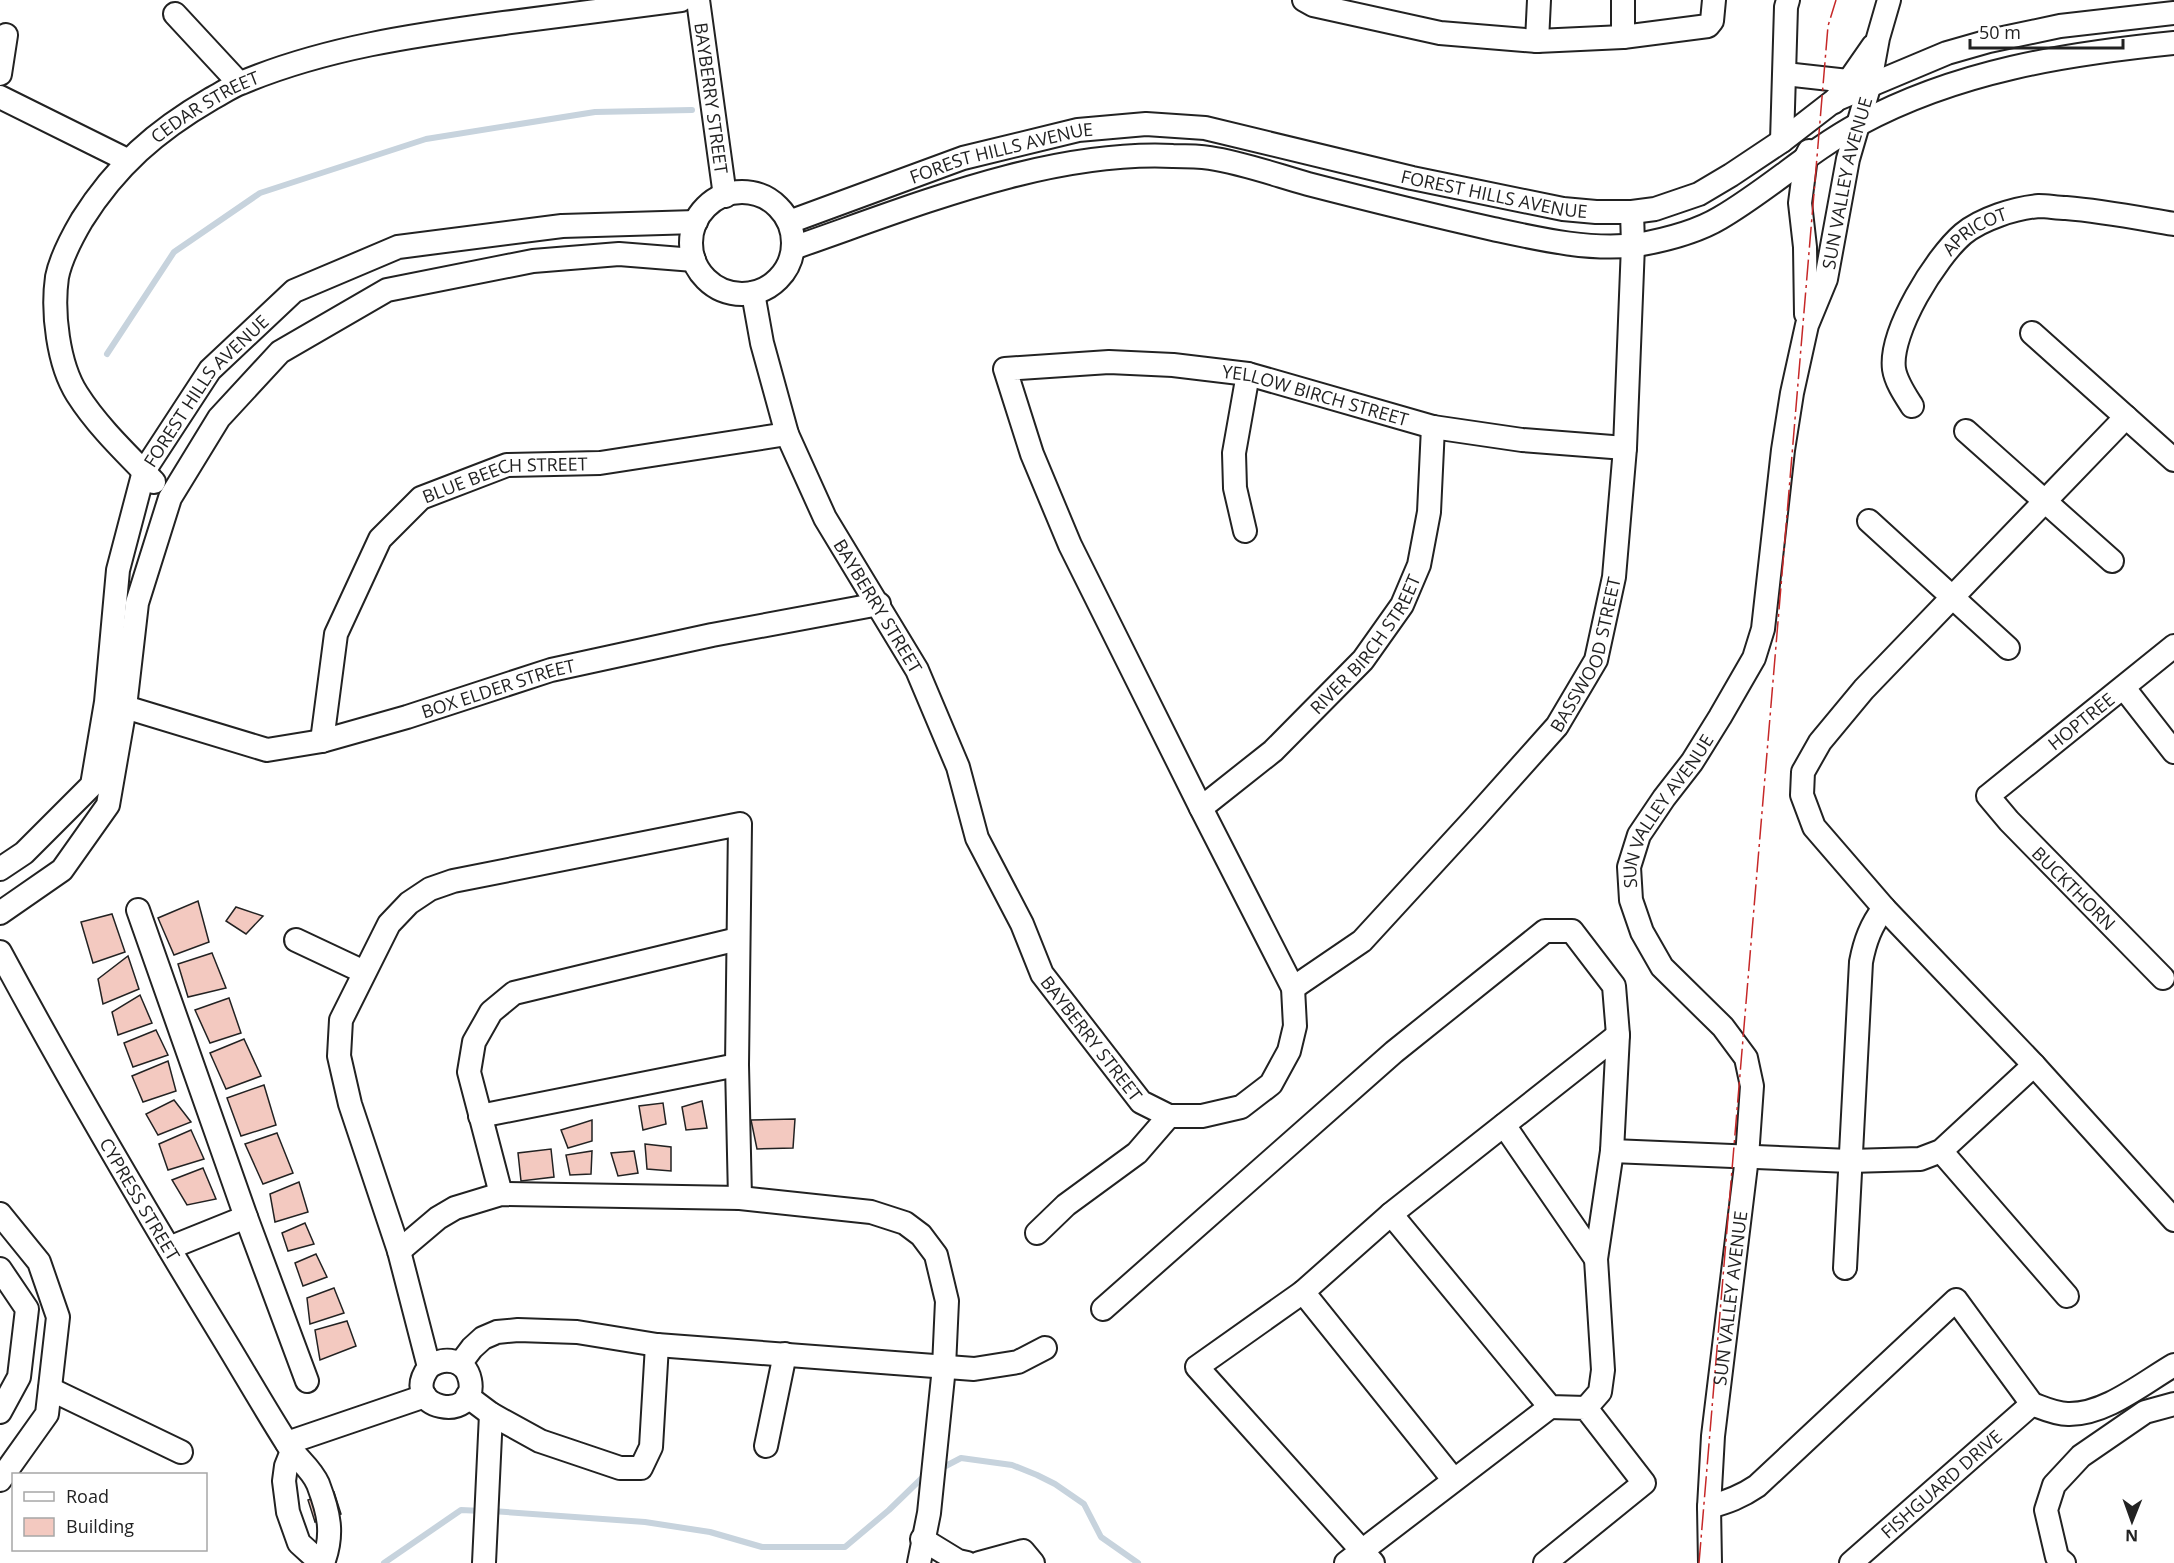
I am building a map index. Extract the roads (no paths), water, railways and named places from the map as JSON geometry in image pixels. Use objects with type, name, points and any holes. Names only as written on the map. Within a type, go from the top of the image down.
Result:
[{"type":"street","name":"CEDAR STREET","points":[[170,498],[99,423],[76,393],[61,355],[56,312],[57,276],[71,238],[93,203],[127,160],[159,133],[239,83],[341,50],[389,40],[681,0]]},
{"type":"street","name":"BAYBERRY STREET","points":[[698,0],[725,196]]},
{"type":"street","points":[[1304,0],[1313,5],[1440,33],[1537,41],[1623,37],[1708,26],[1712,21],[1714,0]]},
{"type":"street","points":[[1537,41],[1539,0]]},
{"type":"street","points":[[1623,0],[1623,37]]},
{"type":"street","points":[[1782,141],[1788,0]]},
{"type":"street","name":"SUN VALLEY AVENUE","points":[[1710,1563],[1709,1506],[1715,1416],[1748,1157],[1752,1086],[1746,1058],[1723,1027],[1662,967],[1642,932],[1631,900],[1629,867],[1639,835],[1692,762],[1720,717],[1754,658],[1763,629],[1783,450],[1792,393],[1807,325],[1826,279],[1848,159],[1858,124],[1858,84],[1878,38],[1889,0]]},
{"type":"street","name":"FOREST HILLS AVENUE","points":[[789,222],[963,158],[1078,130],[1146,124],[1205,128],[1412,178],[1563,209],[1632,212],[1655,209],[1698,194],[1782,141],[1858,84],[1989,41],[2060,26],[2174,13]]},
{"type":"street","points":[[175,14],[239,83]]},
{"type":"street","points":[[0,74],[6,35]]},
{"type":"street","name":"FOREST HILLS AVENUE","points":[[793,248],[977,185],[1093,158],[1152,155],[1209,157],[1403,209],[1530,236],[1598,246],[1633,245],[1670,238],[1719,219],[1806,157],[1858,124],[1954,83],[1994,71],[2101,50],[2174,43]]},
{"type":"street","points":[[1785,74],[1858,84]]},
{"type":"street","points":[[0,97],[127,160]]},
{"type":"street","name":"SUN VALLEY AVENUE","points":[[1807,325],[1805,247],[1800,203],[1806,157],[1835,100]]},
{"type":"street","points":[[740,193],[755,194],[769,200],[789,222],[793,235],[793,248],[789,263],[781,277],[768,288],[753,293],[738,294],[724,291],[711,284],[701,273],[694,260],[692,247],[696,222],[708,206],[725,196],[740,193]]},
{"type":"street","name":"APRICOT","points":[[1912,406],[1894,369],[1903,321],[1928,278],[1962,235],[1987,219],[2039,206],[2104,211],[2174,224]]},
{"type":"street","name":"BASSWOOD STREET","points":[[1293,988],[1362,941],[1557,726],[1596,660],[1614,577],[1625,448],[1633,245],[1632,212]]},
{"type":"street","name":"FOREST HILLS AVENUE","points":[[0,869],[24,853],[92,784],[106,702],[118,570],[144,471],[210,370],[294,291],[398,247],[562,226],[696,222]]},
{"type":"street","name":"FOREST HILLS AVENUE","points":[[0,913],[62,870],[108,805],[125,707],[137,603],[170,498],[219,418],[280,352],[387,290],[533,261],[619,254],[694,260]]},
{"type":"street","name":"BAYBERRY STREET","points":[[753,293],[762,343],[787,434],[825,518],[917,670],[958,767],[977,838],[1022,924],[1042,974],[1141,1101],[1169,1116],[1202,1116],[1241,1107],[1271,1084],[1289,1051],[1295,1026],[1293,988],[1070,545],[1032,454],[1005,369]]},
{"type":"street","points":[[2032,333],[2174,460]]},
{"type":"street","name":"YELLOW BIRCH STREET","points":[[1005,369],[1109,362],[1173,365],[1248,374],[1433,428],[1522,440],[1625,448]]},
{"type":"street","points":[[1245,531],[1235,488],[1234,453],[1248,374]]},
{"type":"street","points":[[2126,417],[1864,689],[1820,742],[1803,772],[1802,795],[1814,827],[1884,908],[2034,1065],[2174,1220]]},
{"type":"street","name":"RIVER BIRCH STREET","points":[[1201,808],[1273,752],[1363,660],[1402,605],[1419,565],[1429,512],[1433,428]]},
{"type":"street","points":[[1966,431],[2112,561]]},
{"type":"street","name":"BLUE BEECH STREET","points":[[322,741],[336,634],[380,539],[421,498],[507,465],[600,463],[787,434]]},
{"type":"street","points":[[1869,521],[2008,648]]},
{"type":"street","name":"BOX ELDER STREET","points":[[125,707],[267,750],[322,741],[407,717],[551,670],[712,635],[879,604]]},
{"type":"street","name":"HOPTREE","points":[[1988,796],[2174,646]]},
{"type":"street","points":[[2124,688],[2174,752]]},
{"type":"street","name":"BUCKTHORN","points":[[1988,796],[2009,821],[2163,978]]},
{"type":"street","points":[[429,1367],[399,1251],[350,1104],[339,1056],[341,1020],[389,924],[409,903],[430,889],[453,881],[740,824],[737,1065],[740,1198]]},
{"type":"street","points":[[1845,1268],[1861,962],[1865,940],[1884,908]]},
{"type":"street","points":[[138,910],[246,1217],[307,1381]]},
{"type":"street","points":[[1103,1309],[1394,1052],[1545,931],[1572,931],[1614,986],[1618,1035],[1612,1151],[1596,1259],[1603,1370],[1600,1392],[1586,1408]]},
{"type":"street","points":[[501,1194],[469,1072],[474,1042],[491,1012],[514,993],[738,939]]},
{"type":"street","points":[[296,940],[364,972]]},
{"type":"street","name":"CYPRESS STREET","points":[[0,951],[63,1068],[290,1447]]},
{"type":"street","points":[[1586,1408],[1550,1407],[1453,1479],[1360,1559],[1197,1367],[1303,1292],[1391,1214],[1618,1035]]},
{"type":"street","points":[[480,1116],[737,1065]]},
{"type":"street","points":[[1612,1151],[1850,1161],[1920,1159],[1941,1151],[2034,1065]]},
{"type":"street","points":[[1037,1233],[1066,1205],[1137,1153],[1169,1116]]},
{"type":"street","points":[[1504,1125],[1596,1259]]},
{"type":"street","points":[[1941,1151],[2067,1296]]},
{"type":"street","points":[[399,1251],[438,1218],[455,1208],[501,1194],[740,1198],[871,1212],[904,1223],[921,1235],[936,1256],[947,1301],[944,1367],[928,1513],[919,1563]]},
{"type":"street","points":[[0,1214],[39,1262],[58,1317],[46,1414],[0,1480]]},
{"type":"street","points":[[1391,1214],[1550,1407]]},
{"type":"street","points":[[169,1248],[246,1217]]},
{"type":"street","points":[[0,1269],[27,1309],[19,1377],[0,1412]]},
{"type":"street","points":[[1303,1292],[1453,1479]]},
{"type":"street","points":[[1709,1506],[1729,1502],[1757,1486],[1956,1300],[2032,1404],[2049,1411],[2067,1414],[2088,1412],[2103,1407],[2174,1365]]},
{"type":"street","points":[[460,1364],[478,1343],[497,1332],[518,1330],[577,1332],[657,1345],[974,1370],[1018,1362],[1046,1348]]},
{"type":"street","points":[[467,1396],[491,1414],[540,1441],[620,1468],[642,1468],[651,1447],[657,1345]]},
{"type":"street","points":[[766,1446],[785,1354]]},
{"type":"street","points":[[444,1360],[460,1364],[470,1379],[467,1396],[460,1404],[451,1408],[441,1408],[432,1403],[425,1396],[422,1381],[429,1367],[444,1360]]},
{"type":"street","points":[[50,1389],[181,1452]]},
{"type":"street","points":[[290,1447],[425,1396]]},
{"type":"street","name":"FISHGUARD DRIVE","points":[[1851,1563],[2032,1404]]},
{"type":"street","points":[[2064,1563],[2057,1557],[2046,1510],[2054,1485],[2081,1456],[2145,1412],[2174,1404]]},
{"type":"street","points":[[1545,1563],[1644,1483],[1586,1408]]},
{"type":"street","points":[[484,1557],[491,1414]]},
{"type":"street","points":[[290,1447],[312,1473],[328,1518],[330,1540],[322,1563],[299,1543],[291,1523],[285,1498],[284,1481],[290,1447]]},
{"type":"street","points":[[922,1539],[958,1561],[967,1563]]},
{"type":"street","points":[[979,1563],[1023,1551],[1033,1563]]},
{"type":"waterway","points":[[107,354],[174,252],[260,193],[426,139],[595,112],[692,110]]},
{"type":"waterway","points":[[940,1469],[961,1458],[1012,1465],[1037,1475],[1084,1504],[1101,1537],[1138,1563]]},
{"type":"waterway","points":[[492,1511],[645,1522],[710,1532],[762,1547],[845,1547],[928,1475]]},
{"type":"waterway","points":[[384,1563],[461,1510],[482,1511]]}]
